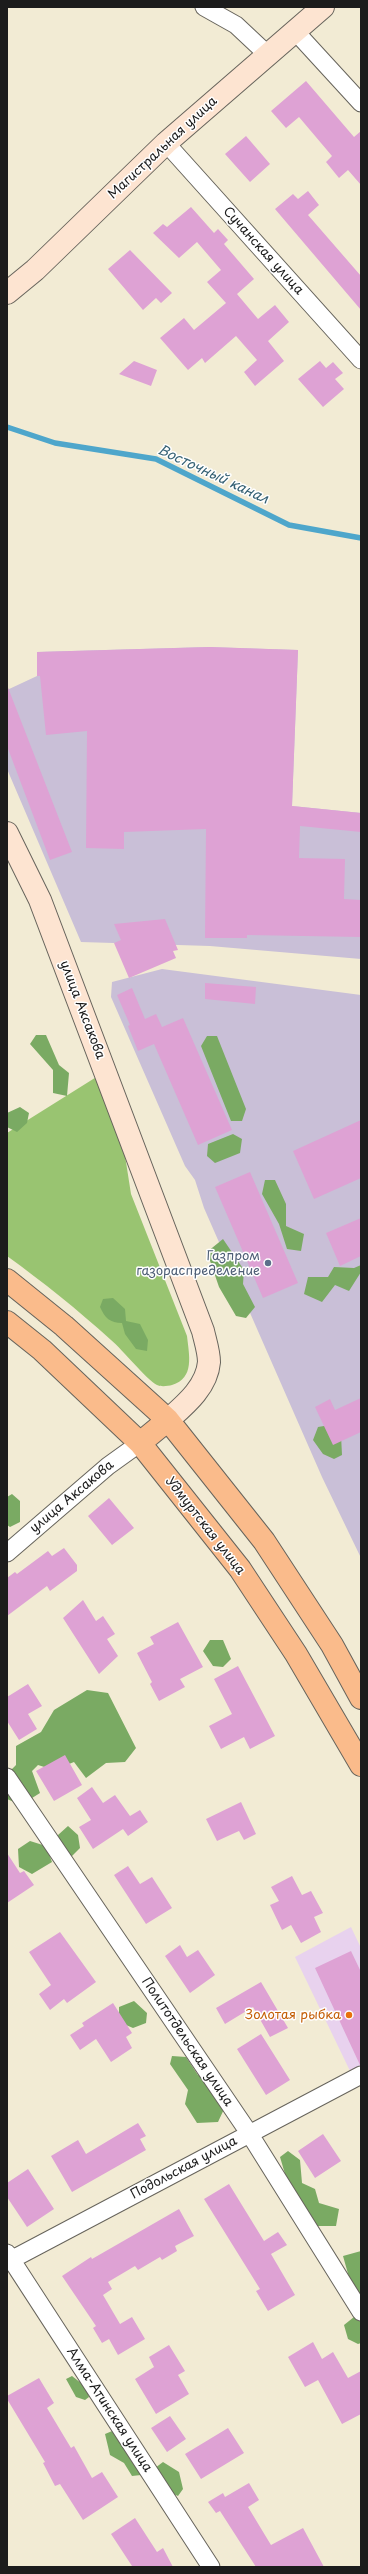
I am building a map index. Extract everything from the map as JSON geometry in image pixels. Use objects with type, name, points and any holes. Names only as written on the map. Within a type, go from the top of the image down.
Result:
[{"type":"main road","points":[[7,1280],[64,1326],[168,1420],[264,1541],[332,1645],[361,1698]]},
{"type":"main road","name":"Удмуртская улица","points":[[7,1322],[42,1350],[140,1443],[240,1569],[296,1654],[361,1765]]},
{"type":"main road","points":[[140,1443],[168,1420]]},
{"type":"street","points":[[204,7],[236,25],[268,54]]},
{"type":"street","name":"Магистральная улица","points":[[7,293],[35,270],[166,143],[323,7]]},
{"type":"street","points":[[295,31],[361,103]]},
{"type":"street","name":"Сучанская улица","points":[[166,143],[361,360]]},
{"type":"street","name":"улица Аксакова","points":[[7,833],[40,900],[203,1331],[209,1361],[205,1379],[190,1401],[168,1420]]},
{"type":"street","name":"улица Аксакова","points":[[7,1552],[108,1466],[140,1443]]},
{"type":"street","name":"Политотдельская улица","points":[[7,1777],[249,2133],[361,2312]]},
{"type":"street","name":"Подольская улица","points":[[8,2258],[361,2075]]},
{"type":"street","name":"Алма-Атинская улица","points":[[8,2258],[211,2567]]},
{"type":"shaded area","points":[[208,647],[298,650],[292,806],[361,813],[361,959],[210,946],[81,942],[7,769],[7,690],[37,676],[37,652]]},
{"type":"shaded area","points":[[162,969],[361,995],[361,1558],[322,1477],[204,1208],[195,1180],[185,1166],[111,997],[112,982]]},
{"type":"shaded area","points":[[351,1927],[361,1948],[361,2068],[351,2073],[295,1957]]},
{"type":"green space","points":[[36,1035],[46,1035],[59,1065],[69,1073],[67,1096],[53,1093],[53,1070],[30,1044]]},
{"type":"green space","points":[[207,1036],[217,1036],[246,1109],[242,1121],[231,1121],[201,1046]]},
{"type":"green space","points":[[98,1076],[123,1143],[131,1194],[187,1336],[189,1365],[184,1377],[179,1382],[172,1385],[160,1386],[153,1382],[116,1344],[86,1318],[7,1256],[7,1133]]},
{"type":"green space","points":[[20,1107],[29,1113],[27,1123],[17,1132],[7,1127],[7,1113]]},
{"type":"green space","points":[[233,1134],[242,1139],[240,1153],[215,1163],[207,1156],[208,1144]]},
{"type":"green space","points":[[265,1180],[275,1180],[286,1204],[286,1226],[304,1234],[301,1251],[287,1249],[279,1224],[262,1194]]},
{"type":"green space","points":[[223,1239],[244,1270],[243,1284],[255,1307],[246,1318],[236,1316],[219,1287],[207,1252]]},
{"type":"green space","points":[[361,1265],[361,1272],[349,1291],[335,1285],[322,1302],[304,1294],[308,1277],[328,1277],[334,1267],[354,1268]]},
{"type":"green space","points":[[113,1298],[125,1309],[126,1321],[140,1324],[148,1340],[147,1351],[136,1349],[125,1334],[122,1323],[111,1321],[104,1314],[100,1307],[103,1299]]},
{"type":"green space","points":[[330,1425],[341,1435],[342,1455],[334,1459],[323,1454],[313,1440],[318,1427]]},
{"type":"green space","points":[[12,1494],[20,1501],[20,1522],[10,1527],[7,1525],[7,1497]]},
{"type":"green space","points":[[210,1640],[223,1640],[231,1659],[223,1667],[213,1666],[203,1651]]},
{"type":"green space","points":[[87,1690],[108,1693],[136,1748],[125,1762],[106,1763],[86,1778],[74,1762],[54,1770],[38,1765],[32,1771],[40,1793],[21,1805],[7,1799],[7,1774],[16,1765],[16,1746],[41,1732],[54,1710]]},
{"type":"green space","points":[[68,1826],[78,1835],[80,1848],[72,1856],[60,1852],[58,1835]]},
{"type":"green space","points":[[30,1841],[46,1846],[52,1862],[32,1874],[19,1867],[18,1849]]},
{"type":"green space","points":[[134,2001],[147,2013],[146,2023],[133,2028],[119,2022],[119,2007]]},
{"type":"green space","points":[[172,2056],[186,2057],[198,2075],[214,2078],[225,2107],[218,2122],[197,2123],[185,2104],[188,2090],[170,2064]]},
{"type":"green space","points":[[288,2151],[300,2160],[302,2183],[315,2189],[319,2203],[339,2209],[336,2226],[317,2226],[293,2201],[280,2157]]},
{"type":"green space","points":[[361,2251],[361,2297],[354,2295],[343,2256]]},
{"type":"green space","points":[[354,2317],[361,2321],[361,2343],[358,2344],[348,2339],[344,2325]]},
{"type":"green space","points":[[72,2376],[86,2387],[89,2397],[85,2400],[76,2397],[66,2379]]},
{"type":"green space","points":[[117,2429],[128,2446],[130,2458],[138,2466],[141,2475],[132,2476],[124,2463],[110,2455],[105,2434]]},
{"type":"green space","points":[[163,2462],[179,2472],[183,2489],[178,2496],[164,2490],[155,2468]]},
{"type":"building","points":[[306,81],[354,137],[361,131],[361,185],[348,170],[339,178],[326,162],[332,156],[299,117],[286,128],[271,111]]},
{"type":"building","points":[[246,136],[270,164],[250,182],[225,154]]},
{"type":"building","points":[[308,191],[319,205],[308,215],[361,276],[361,310],[275,209],[293,194],[298,199]]},
{"type":"building","points":[[191,207],[214,233],[218,229],[228,240],[224,244],[254,279],[237,294],[258,319],[275,305],[289,322],[268,341],[284,361],[255,386],[244,372],[257,360],[236,336],[205,363],[202,358],[188,370],[160,338],[184,318],[194,330],[226,303],[207,282],[221,270],[197,242],[179,258],[153,233],[163,224],[167,227]]},
{"type":"building","points":[[130,250],[172,293],[161,303],[156,298],[143,310],[108,269]]},
{"type":"building","points":[[134,361],[157,370],[151,386],[119,374]]},
{"type":"building","points":[[320,361],[326,368],[333,362],[343,373],[335,379],[344,389],[323,407],[298,379]]},
{"type":"building","points":[[210,647],[298,650],[292,806],[361,813],[361,832],[300,826],[299,858],[345,859],[344,899],[361,900],[361,937],[247,935],[247,938],[205,938],[206,829],[124,832],[124,849],[86,848],[87,731],[46,735],[40,676],[37,676],[37,652]]},
{"type":"building","points":[[7,685],[72,852],[50,860],[7,746]]},
{"type":"building","points":[[165,919],[178,950],[173,951],[176,958],[129,978],[114,943],[121,940],[114,924]]},
{"type":"building","points":[[205,983],[256,987],[255,1004],[205,999]]},
{"type":"building","points":[[132,988],[145,1019],[156,1014],[162,1027],[183,1018],[232,1130],[198,1145],[154,1044],[138,1051],[128,1026],[130,1025],[117,995]]},
{"type":"building","points":[[361,1120],[361,1178],[314,1199],[293,1151]]},
{"type":"building","points":[[250,1172],[298,1283],[263,1298],[215,1187]]},
{"type":"building","points":[[361,1218],[361,1256],[340,1266],[326,1233]]},
{"type":"building","points":[[361,1398],[361,1432],[333,1445],[315,1407],[330,1399],[335,1410]]},
{"type":"building","points":[[109,1498],[134,1528],[112,1545],[88,1516]]},
{"type":"building","points":[[64,1548],[77,1565],[77,1571],[50,1591],[47,1586],[7,1616],[7,1578],[15,1572],[17,1574],[48,1551],[52,1556]]},
{"type":"building","points":[[83,1600],[96,1621],[103,1616],[115,1634],[107,1639],[118,1656],[99,1674],[63,1618]]},
{"type":"building","points":[[178,1622],[203,1667],[180,1679],[185,1687],[159,1701],[150,1684],[152,1682],[137,1653],[154,1644],[150,1637]]},
{"type":"building","points":[[238,1666],[275,1736],[250,1749],[244,1737],[221,1749],[209,1726],[232,1714],[214,1679]]},
{"type":"building","points":[[28,1684],[42,1706],[28,1714],[37,1729],[19,1740],[7,1721],[7,1697]]},
{"type":"building","points":[[65,1755],[82,1785],[54,1801],[36,1771]]},
{"type":"building","points":[[92,1787],[103,1803],[115,1795],[130,1816],[140,1810],[148,1822],[128,1836],[123,1829],[93,1849],[79,1827],[91,1820],[77,1798]]},
{"type":"building","points":[[241,1802],[256,1834],[244,1840],[239,1831],[217,1841],[206,1819]]},
{"type":"building","points":[[7,1853],[20,1873],[24,1871],[34,1885],[7,1903]]},
{"type":"building","points":[[128,1866],[140,1884],[152,1877],[172,1908],[146,1924],[114,1875]]},
{"type":"building","points":[[292,1876],[302,1895],[311,1891],[323,1913],[314,1917],[321,1932],[301,1943],[291,1925],[282,1930],[270,1905],[279,1901],[271,1887]]},
{"type":"building","points":[[60,1932],[96,1982],[67,2003],[64,1999],[50,2010],[39,1994],[51,1985],[29,1952]]},
{"type":"building","points":[[180,1945],[187,1957],[198,1950],[215,1975],[190,1993],[165,1956]]},
{"type":"building","name":"Золотая рыбка","points":[[351,1951],[361,1972],[360,2065],[315,1968]]},
{"type":"building","points":[[261,1982],[288,2028],[270,2037],[253,2007],[225,2024],[216,2008]]},
{"type":"building","points":[[113,2003],[132,2033],[126,2037],[132,2048],[111,2062],[96,2039],[80,2050],[70,2035],[84,2026],[82,2023]]},
{"type":"building","points":[[261,2034],[290,2080],[266,2095],[237,2049]]},
{"type":"building","points":[[138,2123],[146,2136],[140,2139],[146,2150],[72,2192],[51,2156],[78,2140],[86,2154]]},
{"type":"building","points":[[323,2134],[341,2161],[315,2178],[298,2151]]},
{"type":"building","points":[[28,2169],[54,2209],[27,2227],[7,2197],[7,2183]]},
{"type":"building","points":[[229,2184],[264,2241],[278,2232],[287,2245],[271,2254],[295,2295],[268,2311],[256,2291],[260,2289],[204,2199]]},
{"type":"building","points":[[179,2209],[194,2236],[175,2246],[177,2251],[162,2260],[160,2257],[138,2270],[135,2266],[108,2282],[112,2289],[103,2295],[120,2324],[132,2317],[145,2339],[118,2355],[109,2339],[102,2343],[93,2328],[96,2326],[62,2276],[91,2257],[92,2259]]},
{"type":"building","points":[[313,2342],[322,2359],[333,2352],[348,2378],[361,2371],[361,2414],[342,2424],[318,2380],[305,2387],[288,2357]]},
{"type":"building","points":[[169,2345],[185,2371],[178,2375],[189,2394],[156,2414],[135,2379],[154,2367],[149,2357]]},
{"type":"building","points":[[39,2378],[54,2403],[47,2408],[71,2448],[74,2446],[92,2478],[102,2472],[118,2497],[83,2520],[60,2484],[55,2486],[43,2463],[45,2462],[7,2399],[7,2396]]},
{"type":"building","points":[[170,2416],[186,2439],[167,2452],[151,2428]]},
{"type":"building","points":[[228,2428],[244,2453],[201,2479],[185,2454]]},
{"type":"building","points":[[249,2483],[259,2500],[248,2507],[271,2545],[303,2528],[324,2567],[256,2567],[220,2511],[216,2513],[208,2502],[223,2493],[225,2497]]},
{"type":"building","points":[[135,2518],[157,2552],[163,2548],[173,2567],[129,2567],[132,2566],[111,2534]]},
{"type":"waterway","name":"Восточный канал","points":[[7,427],[55,443],[156,459],[289,525],[361,538]]},
{"type":"place","name":"Газпром газораспределение","points":[[268,1263]]},
{"type":"place","name":"Золотая рыбка","points":[[349,2015]]}]
